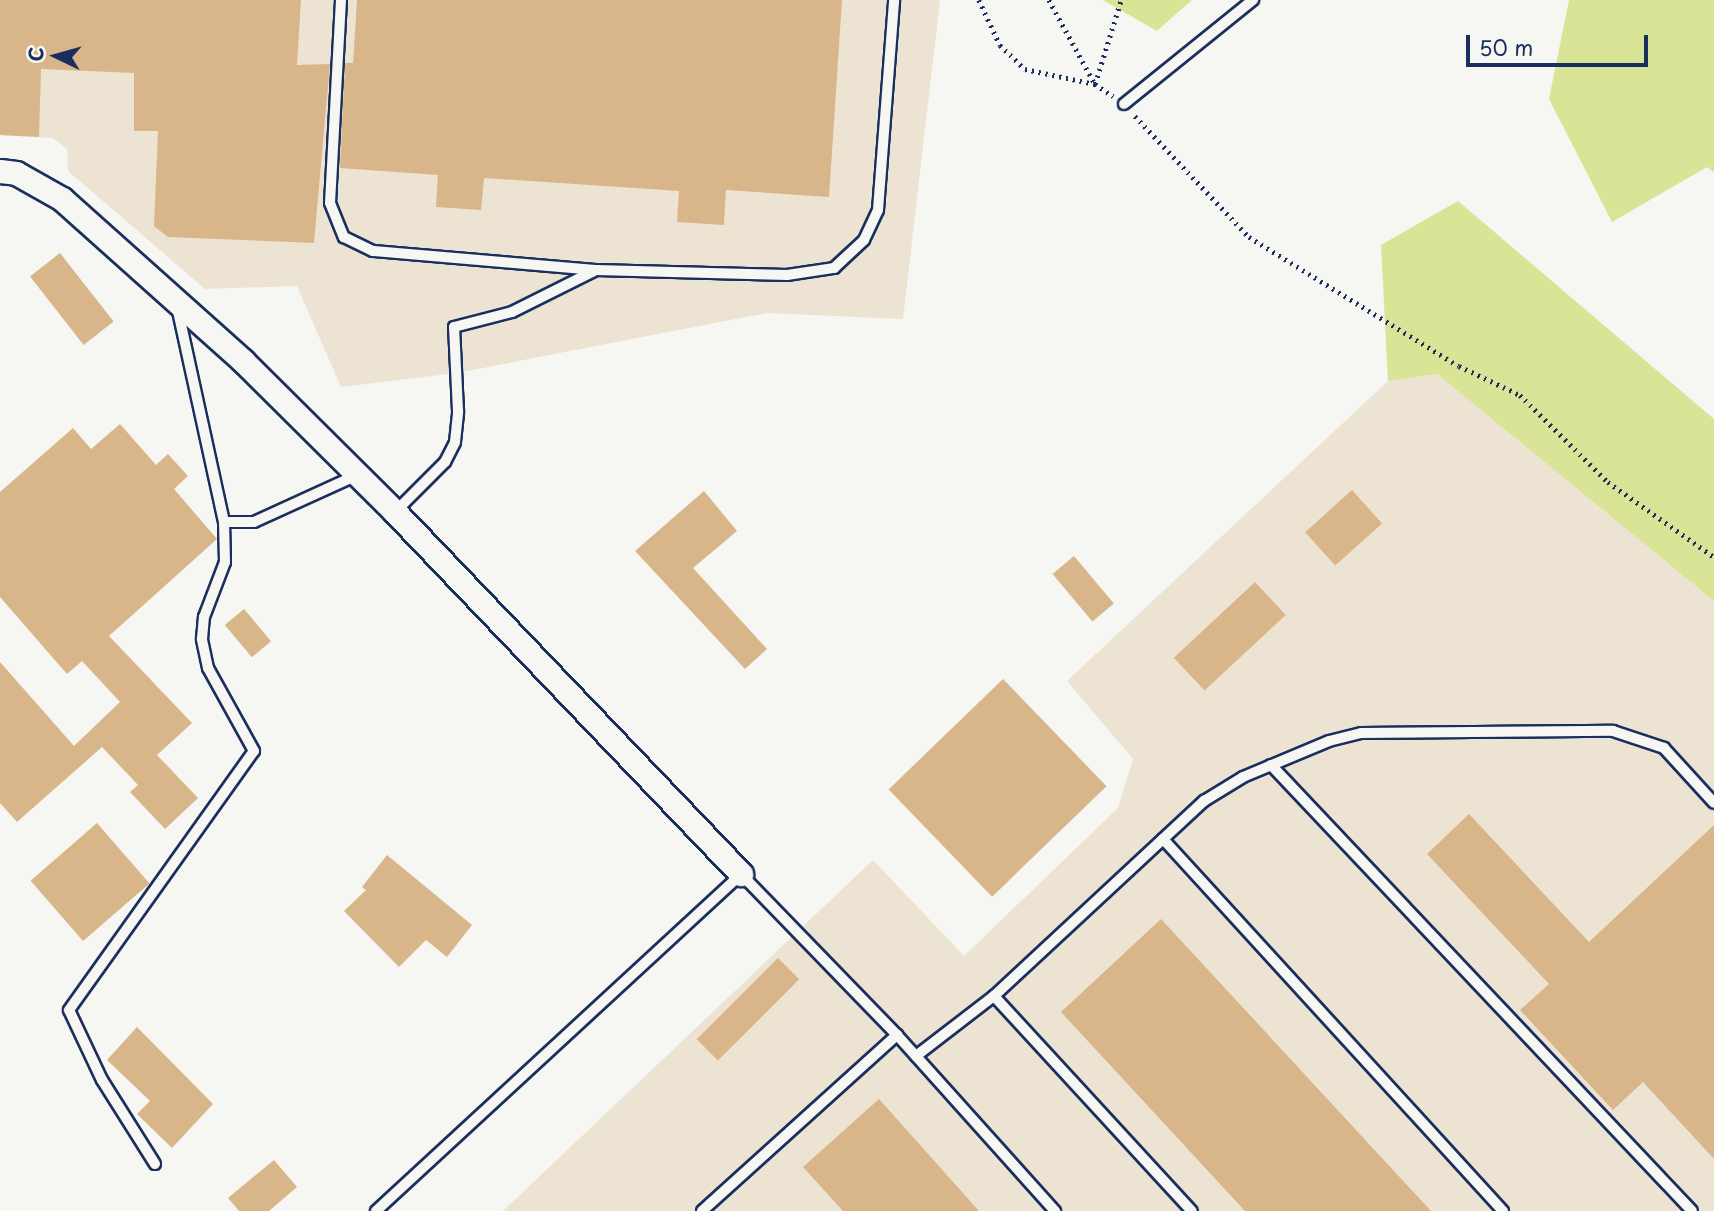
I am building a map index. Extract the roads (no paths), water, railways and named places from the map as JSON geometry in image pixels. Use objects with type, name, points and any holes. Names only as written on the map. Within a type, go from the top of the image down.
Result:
[{"type":"street","points":[[0,171],[16,173],[62,199],[177,306],[243,362],[395,512],[741,874]]},
{"type":"lane","points":[[341,0],[330,203],[344,237],[373,251],[596,270],[787,275],[834,268],[864,240],[878,210],[894,0]]},
{"type":"lane","points":[[1124,104],[1252,0]]},
{"type":"lane","points":[[395,512],[445,462],[454,442],[458,411],[454,327],[512,312],[596,270]]},
{"type":"lane","points":[[155,1164],[102,1080],[69,1010],[254,751],[208,668],[202,639],[204,617],[225,562],[224,522],[177,306]]},
{"type":"lane","points":[[224,522],[254,522],[357,475]]},
{"type":"lane","points":[[916,1056],[994,996],[1204,801],[1271,765],[1361,733],[1614,731],[1664,748],[1714,803]]},
{"type":"lane","points":[[1271,765],[1692,1211]]},
{"type":"lane","points":[[1163,839],[1503,1211]]},
{"type":"lane","points":[[376,1211],[741,874],[897,1035],[1055,1211]]},
{"type":"lane","points":[[994,996],[1192,1211]]},
{"type":"lane","points":[[702,1211],[897,1035]]}]
